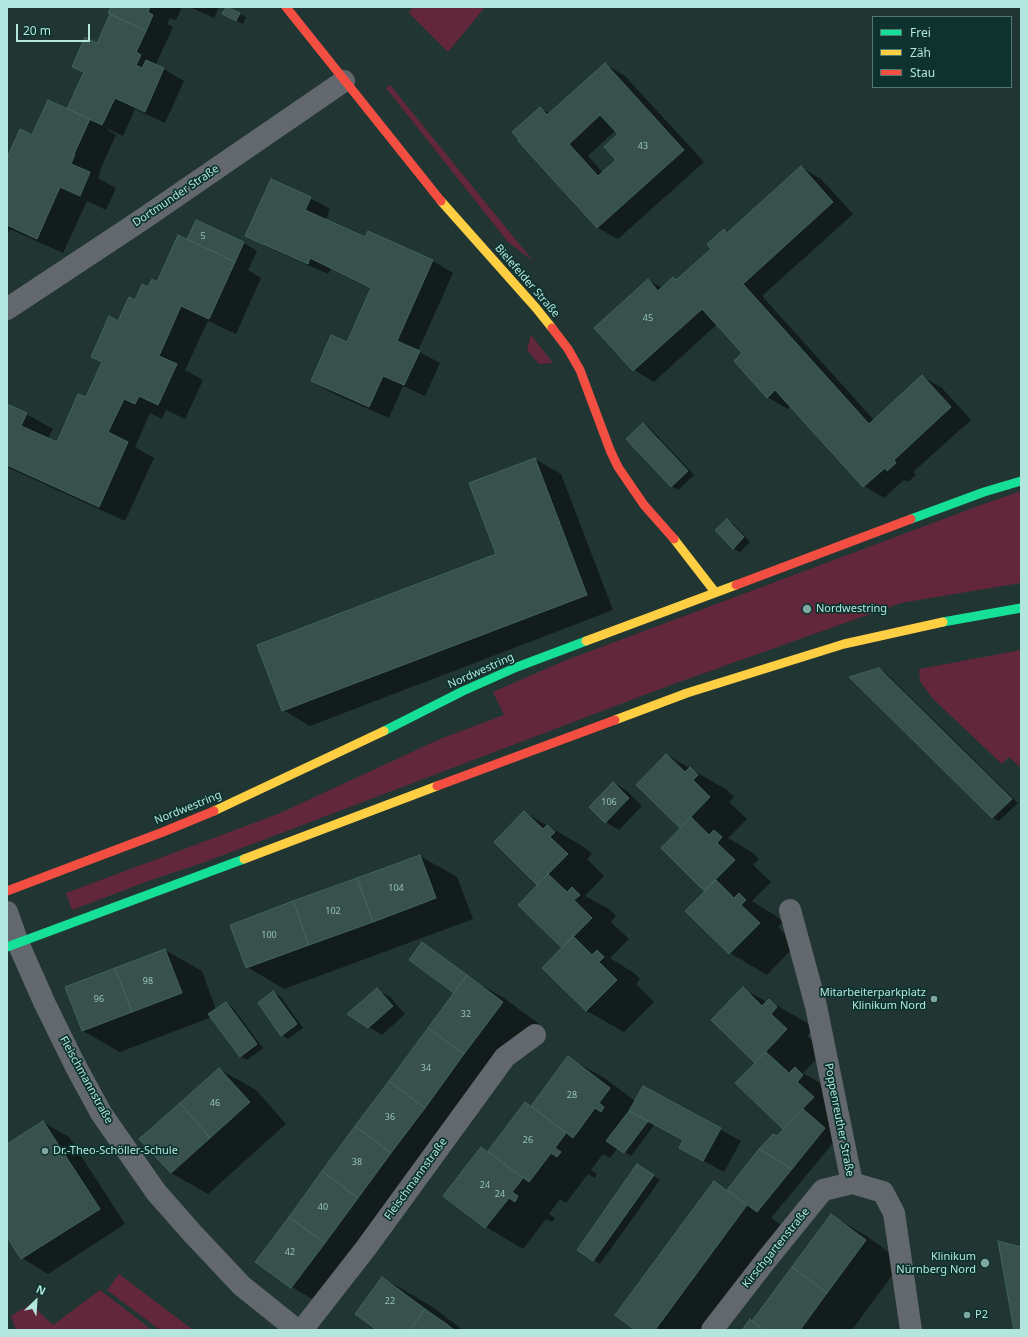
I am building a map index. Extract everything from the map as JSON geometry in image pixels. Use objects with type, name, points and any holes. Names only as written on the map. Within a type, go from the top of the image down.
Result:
[{"type":"main road","name":"Bielefelder Straße","points":[[286,7],[441,201],[536,308],[568,349],[580,370],[610,450],[618,467],[644,505],[679,545],[715,592]]},
{"type":"main road","name":"Nordwestring","points":[[7,892],[224,807],[352,748],[490,678],[715,592],[984,492],[1021,480]]},
{"type":"main road","points":[[13,945],[694,690],[844,644],[929,624],[1021,608]]},
{"type":"street","name":"Dortmunder Straße","points":[[7,309],[344,81]]},
{"type":"street","name":"Poppenreuther Straße","points":[[790,910],[816,1006],[852,1184],[883,1192],[894,1213],[911,1330]]},
{"type":"street","name":"Fleischmannstraße","points":[[7,912],[13,945],[46,1004],[75,1065],[101,1113],[156,1192],[193,1234],[242,1286],[297,1330]]},
{"type":"street","name":"Fleischmannstraße","points":[[302,1330],[366,1248],[505,1057],[536,1035]]},
{"type":"street","name":"Kirschgartenstraße","points":[[712,1330],[823,1190],[852,1184]]},
{"type":"shaded area","points":[[413,7],[485,7],[448,52],[409,13]]},
{"type":"shaded area","points":[[390,85],[533,261],[508,242],[386,88]]},
{"type":"shaded area","points":[[531,335],[553,363],[539,364],[527,350]]},
{"type":"shaded area","points":[[1021,491],[1021,583],[901,603],[668,686],[205,862],[151,880],[72,910],[66,893],[278,814],[440,739],[504,715],[493,692],[564,661]]},
{"type":"shaded area","points":[[1021,650],[1021,768],[1009,757],[1002,764],[932,698],[920,681],[919,669]]},
{"type":"shaded area","points":[[119,1274],[193,1330],[160,1330],[107,1290]]},
{"type":"shaded area","points":[[100,1290],[152,1330],[16,1330],[11,1316],[31,1304],[53,1325]]},
{"type":"building","points":[[111,7],[150,7],[148,12],[153,15],[146,31],[108,13]]},
{"type":"building","points":[[226,7],[240,13],[236,21],[222,14]]},
{"type":"building","points":[[110,14],[146,31],[136,52],[141,55],[136,65],[142,68],[146,60],[164,68],[145,112],[115,98],[102,125],[67,109],[84,72],[72,67],[85,37],[97,43]]},
{"type":"building","points":[[605,63],[684,150],[597,228],[518,141],[519,140],[512,132],[540,107],[547,115]],"holes":[[[600,115],[618,134],[604,147],[616,160],[598,176],[569,144]]]},
{"type":"building","points":[[48,100],[90,119],[71,164],[90,172],[80,196],[60,187],[37,239],[7,225],[7,158],[20,129],[32,135]]},
{"type":"building","points":[[801,166],[833,202],[743,284],[869,424],[922,375],[951,407],[894,460],[896,463],[887,471],[885,468],[863,487],[775,390],[767,398],[734,361],[742,353],[702,309],[633,371],[594,328],[648,279],[658,291],[673,277],[676,280],[711,249],[707,244],[724,229],[727,233]]},
{"type":"building","points":[[271,179],[311,197],[305,210],[365,237],[368,231],[433,260],[397,341],[420,351],[404,385],[383,376],[369,407],[311,381],[331,335],[347,342],[371,288],[310,258],[308,264],[245,236]]},
{"type":"building","points":[[196,220],[244,242],[235,262],[187,239]]},
{"type":"building","points":[[178,235],[235,262],[209,319],[181,306],[159,356],[177,364],[158,405],[139,396],[135,404],[124,399],[108,432],[128,442],[99,507],[7,465],[7,404],[27,413],[21,426],[57,442],[78,394],[86,397],[102,362],[91,357],[109,316],[118,321],[129,297],[135,300],[142,284],[148,287],[152,279],[157,282]]},
{"type":"building","points":[[643,423],[688,471],[671,487],[626,439]]},
{"type":"building","points":[[535,458],[587,595],[282,711],[257,645],[496,554],[469,483]]},
{"type":"building","points":[[727,519],[744,537],[733,549],[715,530]]},
{"type":"building","points":[[879,668],[1012,799],[992,818],[849,677]]},
{"type":"building","points":[[666,754],[685,772],[690,767],[698,775],[693,780],[710,797],[680,828],[636,785]]},
{"type":"building","points":[[613,782],[629,798],[605,823],[589,807]]},
{"type":"building","points":[[524,811],[543,829],[547,825],[555,832],[550,837],[568,854],[537,885],[494,842]]},
{"type":"building","points":[[691,817],[709,835],[714,830],[722,837],[717,843],[735,860],[704,891],[661,848]]},
{"type":"building","points":[[420,855],[436,898],[373,922],[357,878]]},
{"type":"building","points":[[548,874],[567,892],[572,887],[580,895],[574,900],[592,918],[562,948],[518,905]]},
{"type":"building","points":[[357,878],[373,922],[309,945],[293,901]]},
{"type":"building","points":[[716,880],[734,898],[739,893],[746,900],[741,905],[760,923],[729,954],[685,911]]},
{"type":"building","points":[[293,901],[309,945],[246,968],[230,925]]},
{"type":"building","points":[[573,936],[592,955],[597,950],[604,957],[599,962],[617,980],[586,1011],[542,968]]},
{"type":"building","points":[[422,942],[467,975],[454,993],[409,960]]},
{"type":"building","points":[[165,949],[182,993],[132,1012],[115,968]]},
{"type":"building","points":[[115,968],[132,1012],[82,1031],[65,987]]},
{"type":"building","points":[[467,975],[503,1002],[464,1054],[428,1028]]},
{"type":"building","points":[[743,987],[762,1006],[769,999],[777,1007],[771,1014],[787,1029],[755,1063],[711,1020]]},
{"type":"building","points":[[377,988],[393,1006],[368,1028],[347,1014]]},
{"type":"building","points":[[273,991],[297,1024],[281,1036],[258,1003]]},
{"type":"building","points":[[226,1002],[257,1044],[240,1057],[208,1014]]},
{"type":"building","points":[[428,1028],[464,1054],[425,1108],[389,1081]]},
{"type":"building","points":[[766,1052],[789,1073],[795,1067],[803,1075],[797,1082],[814,1097],[783,1129],[735,1083]]},
{"type":"building","points":[[568,1056],[610,1088],[599,1103],[604,1107],[601,1112],[595,1108],[573,1138],[531,1106]]},
{"type":"building","points":[[219,1068],[250,1102],[210,1138],[180,1103]]},
{"type":"building","points":[[389,1081],[425,1108],[391,1153],[355,1126]]},
{"type":"building","points":[[643,1086],[721,1128],[703,1161],[679,1148],[683,1140],[629,1111]]},
{"type":"building","points":[[525,1102],[566,1133],[555,1148],[561,1152],[557,1157],[551,1153],[529,1182],[488,1151]]},
{"type":"building","points":[[180,1103],[210,1138],[171,1173],[139,1139]]},
{"type":"building","points":[[803,1109],[825,1128],[792,1169],[759,1149],[773,1134],[777,1136]]},
{"type":"building","points":[[629,1111],[648,1121],[624,1153],[606,1141]]},
{"type":"building","points":[[43,1121],[100,1209],[21,1259],[7,1237],[7,1144]]},
{"type":"building","points":[[355,1126],[391,1153],[358,1198],[322,1171]]},
{"type":"building","points":[[481,1147],[523,1178],[512,1192],[518,1196],[515,1202],[509,1198],[485,1228],[443,1196]]},
{"type":"building","points":[[759,1149],[792,1169],[757,1212],[727,1190]]},
{"type":"building","points":[[637,1164],[654,1175],[593,1261],[577,1250]]},
{"type":"building","points":[[322,1171],[358,1198],[325,1243],[289,1217]]},
{"type":"building","points":[[714,1181],[747,1205],[655,1330],[635,1330],[615,1315]]},
{"type":"building","points":[[831,1214],[866,1240],[827,1293],[792,1267]]},
{"type":"building","points":[[289,1217],[325,1243],[291,1288],[255,1262]]},
{"type":"building","points":[[998,1241],[1021,1247],[1021,1330],[1014,1330]]},
{"type":"building","points":[[792,1267],[827,1293],[800,1330],[764,1330],[752,1321]]},
{"type":"building","points":[[382,1277],[425,1309],[410,1330],[377,1330],[355,1314]]},
{"type":"building","points":[[425,1309],[448,1325],[454,1330],[410,1330]]},
{"type":"building","points":[[750,1319],[752,1321],[764,1330],[742,1330]]},
{"type":"traffic: fast","points":[[911,519],[984,492],[1021,481]]},
{"type":"traffic: fast","points":[[943,622],[1021,608]]},
{"type":"traffic: fast","points":[[384,731],[463,691],[517,667],[586,641]]},
{"type":"traffic: fast","points":[[7,947],[244,859]]},
{"type":"traffic: slow","points":[[441,201],[552,328]]},
{"type":"traffic: slow","points":[[674,539],[715,592]]},
{"type":"traffic: slow","points":[[586,641],[736,585]]},
{"type":"traffic: slow","points":[[615,720],[687,693],[844,644],[943,622]]},
{"type":"traffic: slow","points":[[214,811],[384,731]]},
{"type":"traffic: slow","points":[[244,859],[437,786]]},
{"type":"traffic: jam","points":[[286,7],[441,201]]},
{"type":"traffic: jam","points":[[552,328],[568,349],[580,370],[610,450],[618,467],[644,505],[674,539]]},
{"type":"traffic: jam","points":[[736,585],[911,519]]},
{"type":"traffic: jam","points":[[437,786],[615,720]]},
{"type":"traffic: jam","points":[[7,891],[163,832],[214,811]]},
{"type":"place","name":"Nordwestring","points":[[807,609]]},
{"type":"place","name":"Mitarbeiterparkplatz Klinikum Nord","points":[[934,999]]},
{"type":"place","name":"Dr.-Theo-Schöller-Schule","points":[[45,1151]]},
{"type":"place","name":"Klinikum Nürnberg Nord","points":[[985,1263]]},
{"type":"place","name":"P2","points":[[967,1315]]}]
